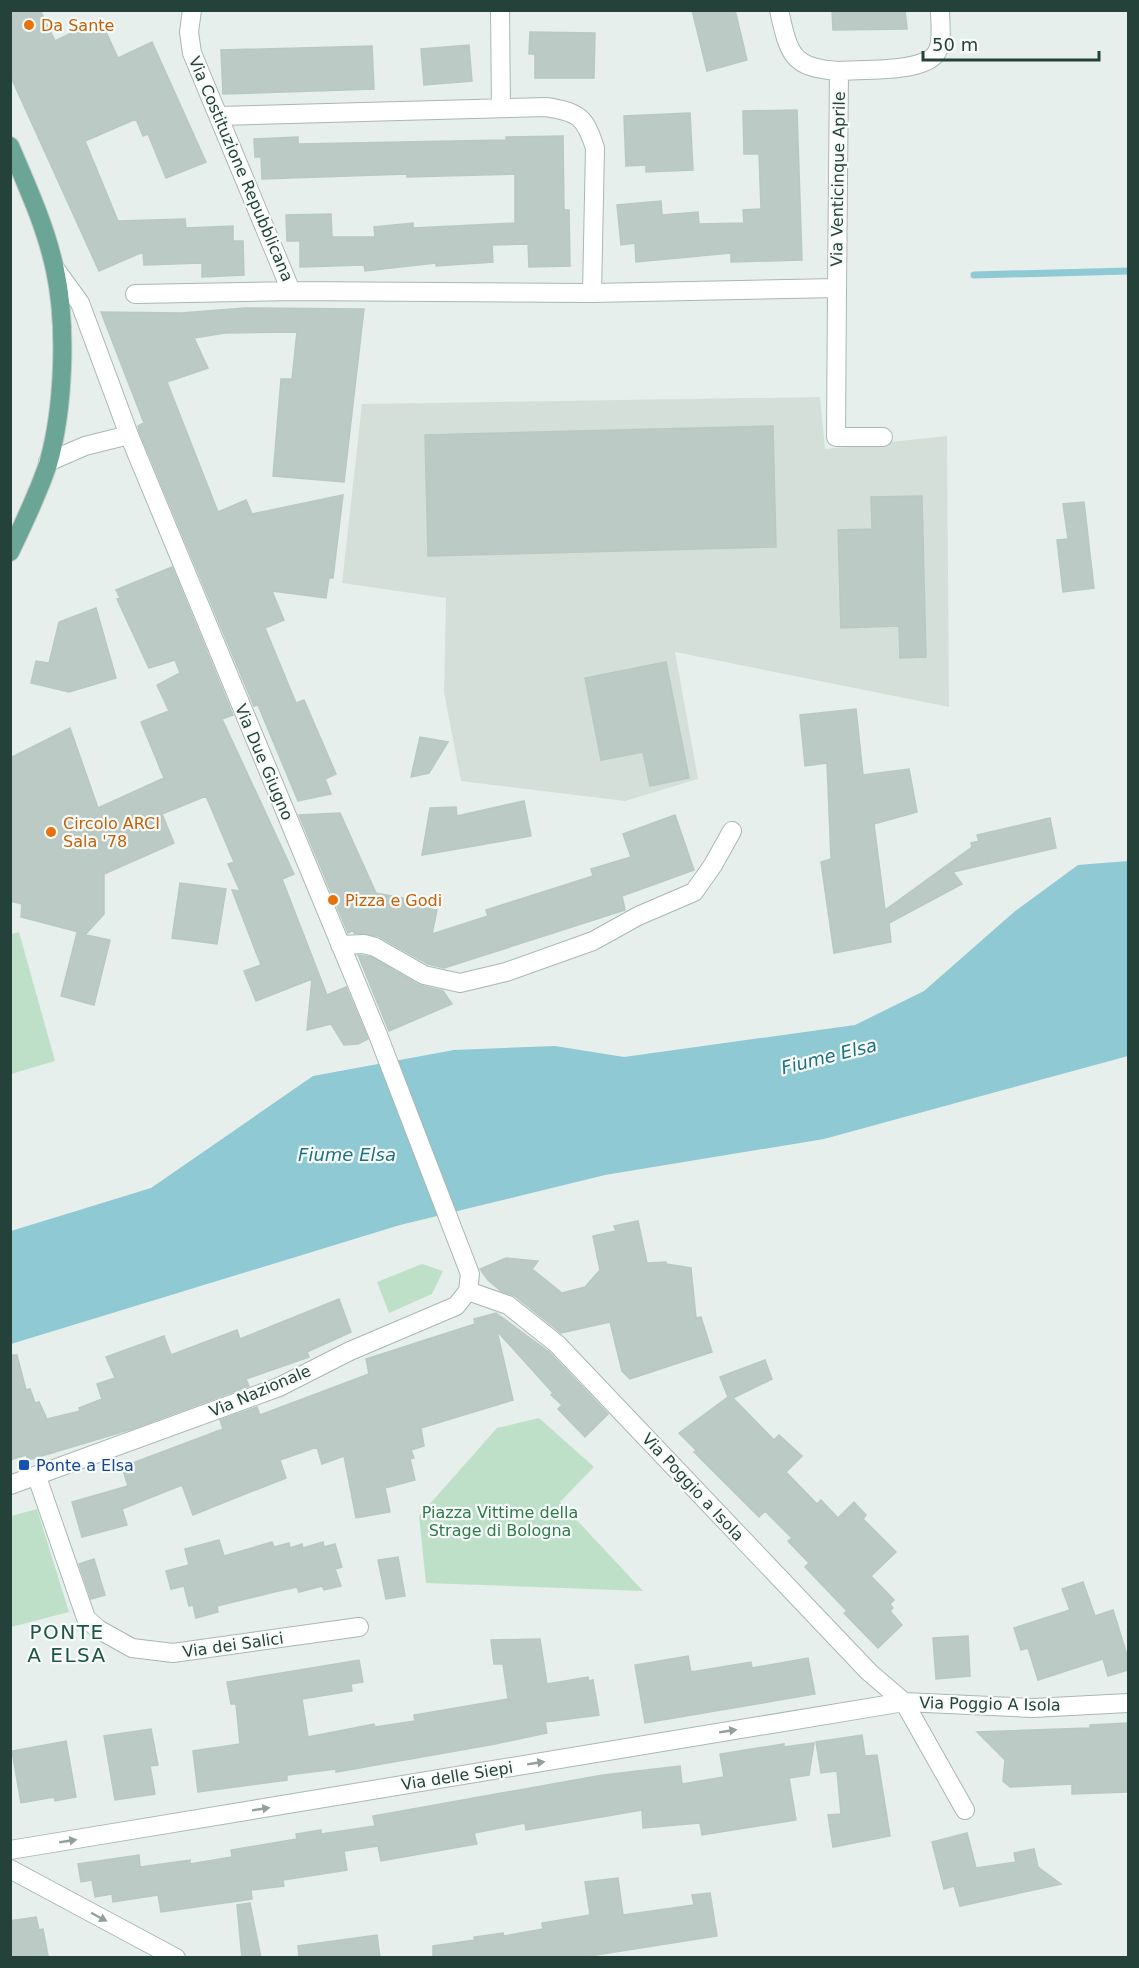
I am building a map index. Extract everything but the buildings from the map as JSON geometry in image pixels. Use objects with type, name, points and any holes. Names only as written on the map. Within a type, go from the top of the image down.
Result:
[{"type":"main road","points":[[10,146],[41,221],[56,270],[61,312],[58,409],[48,462],[10,552]]},
{"type":"street","name":"Via Costituzione Repubblicana","points":[[192,10],[189,32],[192,53],[291,291]]},
{"type":"street","points":[[500,10],[501,108]]},
{"type":"street","points":[[779,10],[787,46],[798,63],[816,69],[839,71]]},
{"type":"street","name":"Via Venticinque Aprile","points":[[883,437],[836,437],[839,71],[916,66],[931,60],[938,51],[940,10]]},
{"type":"street","points":[[218,116],[546,107],[573,111],[588,127],[595,148],[592,293]]},
{"type":"street","name":"Via Due Giugno","points":[[56,270],[80,303],[129,435],[378,1035],[466,1259],[471,1274],[468,1291]]},
{"type":"street","points":[[135,294],[291,291],[592,293],[837,288]]},
{"type":"street","points":[[48,462],[85,446],[129,435]]},
{"type":"street","points":[[340,945],[375,946],[424,975],[460,983],[506,972],[593,941],[638,916],[693,892],[713,865],[732,831]]},
{"type":"street","name":"Via Nazionale","points":[[10,1485],[279,1387],[350,1351],[456,1306],[468,1291]]},
{"type":"street","name":"Via Poggio a Isola","points":[[468,1291],[508,1305],[557,1344],[869,1672],[904,1702]]},
{"type":"street","name":"Via dei Salici","points":[[37,1477],[86,1618],[98,1629],[132,1648],[172,1653],[358,1627]]},
{"type":"street","name":"Via Poggio A Isola","points":[[904,1702],[1033,1708],[1128,1702]]},
{"type":"street","name":"Via Poggio A Isola","points":[[904,1702],[965,1810]]},
{"type":"street","name":"Via delle Siepi","points":[[10,1850],[904,1702]]},
{"type":"street","points":[[10,1869],[176,1958]]},
{"type":"shaded area","points":[[820,397],[825,449],[947,436],[949,707],[675,652],[698,779],[625,801],[461,781],[444,692],[446,598],[342,583],[362,404]]},
{"type":"green space","points":[[19,932],[55,1061],[11,1074],[11,934]]},
{"type":"green space","points":[[422,1264],[443,1271],[432,1294],[389,1313],[377,1282]]},
{"type":"green space","name":"Piazza Vittime della Strage di Bologna","points":[[539,1418],[594,1467],[560,1502],[643,1591],[426,1583],[419,1516],[497,1428]]},
{"type":"green space","points":[[37,1509],[69,1612],[11,1627],[11,1516]]},
{"type":"water","name":"Fiume Elsa","points":[[1128,861],[1128,1056],[824,1139],[605,1175],[400,1225],[11,1344],[11,1231],[151,1188],[313,1076],[454,1050],[555,1046],[624,1057],[855,1025],[924,991],[1014,912],[1078,865]]},
{"type":"waterway","points":[[974,275],[1128,271]]},
{"type":"place","name":"Da Sante","points":[[29,25]]},
{"type":"place","name":"Circolo ARCI Sala '78","points":[[51,832]]},
{"type":"place","name":"Pizza e Godi","points":[[333,900]]},
{"type":"place","name":"Ponte a Elsa","points":[[24,1465]]},
{"type":"district","name":"PONTE A ELSA","points":[[67,1644]]}]
